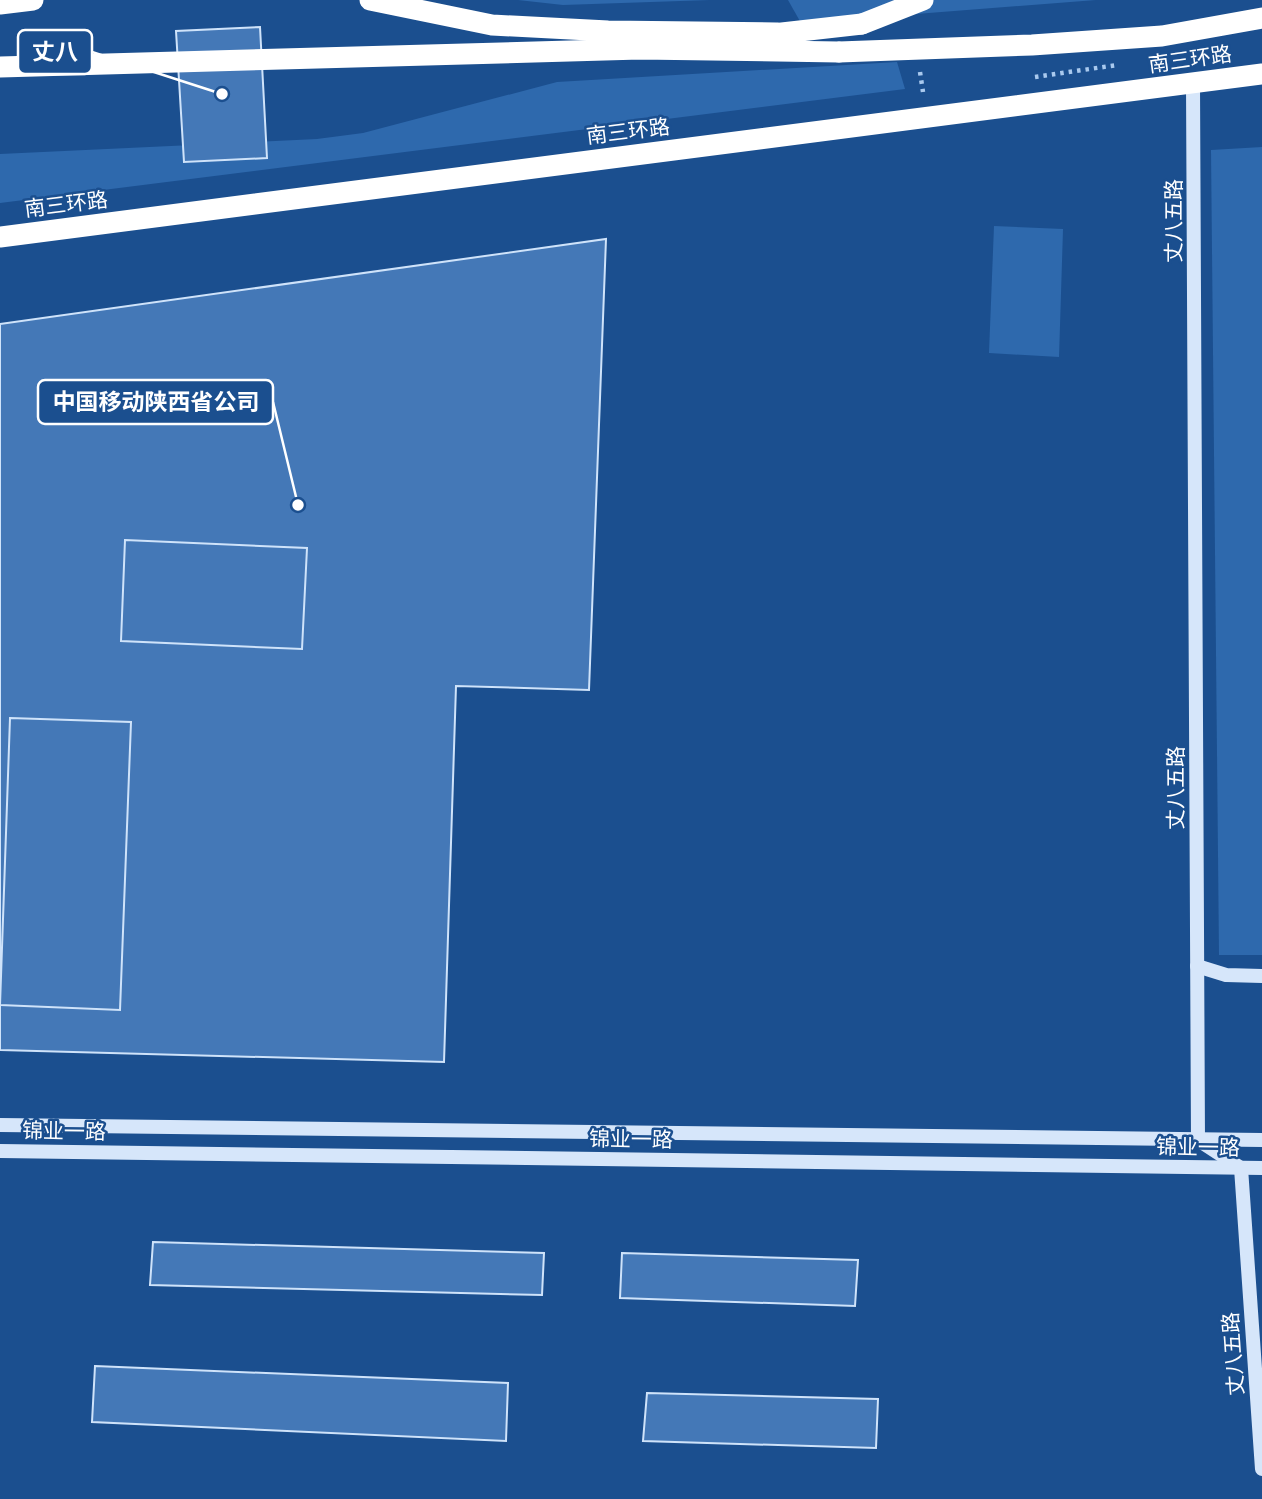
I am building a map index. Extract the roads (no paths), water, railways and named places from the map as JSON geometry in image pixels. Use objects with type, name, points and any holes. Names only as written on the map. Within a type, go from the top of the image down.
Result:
[{"type":"highway","points":[[0,4],[33,0]]},
{"type":"highway","points":[[370,0],[492,25],[607,31],[777,33]]},
{"type":"highway","points":[[640,49],[862,24],[923,0]]},
{"type":"highway","points":[[0,67],[640,49],[839,52],[1162,36],[1262,19]]},
{"type":"highway","name":"南三环路","points":[[0,237],[1262,74]]},
{"type":"street","name":"丈八五路","points":[[1193,84],[1198,1140]]},
{"type":"street","points":[[1197,966],[1226,975],[1262,976]]},
{"type":"street","name":"锦业一路","points":[[0,1125],[1262,1140]]},
{"type":"street","points":[[1198,1140],[1241,1168]]},
{"type":"street","name":"锦业一路","points":[[0,1151],[1262,1168]]},
{"type":"street","name":"丈八五路","points":[[1241,1168],[1262,1469]]},
{"type":"place","name":"丈八","points":[[222,94]]},
{"type":"place","name":"中国移动陕西省公司","points":[[298,505]]}]
